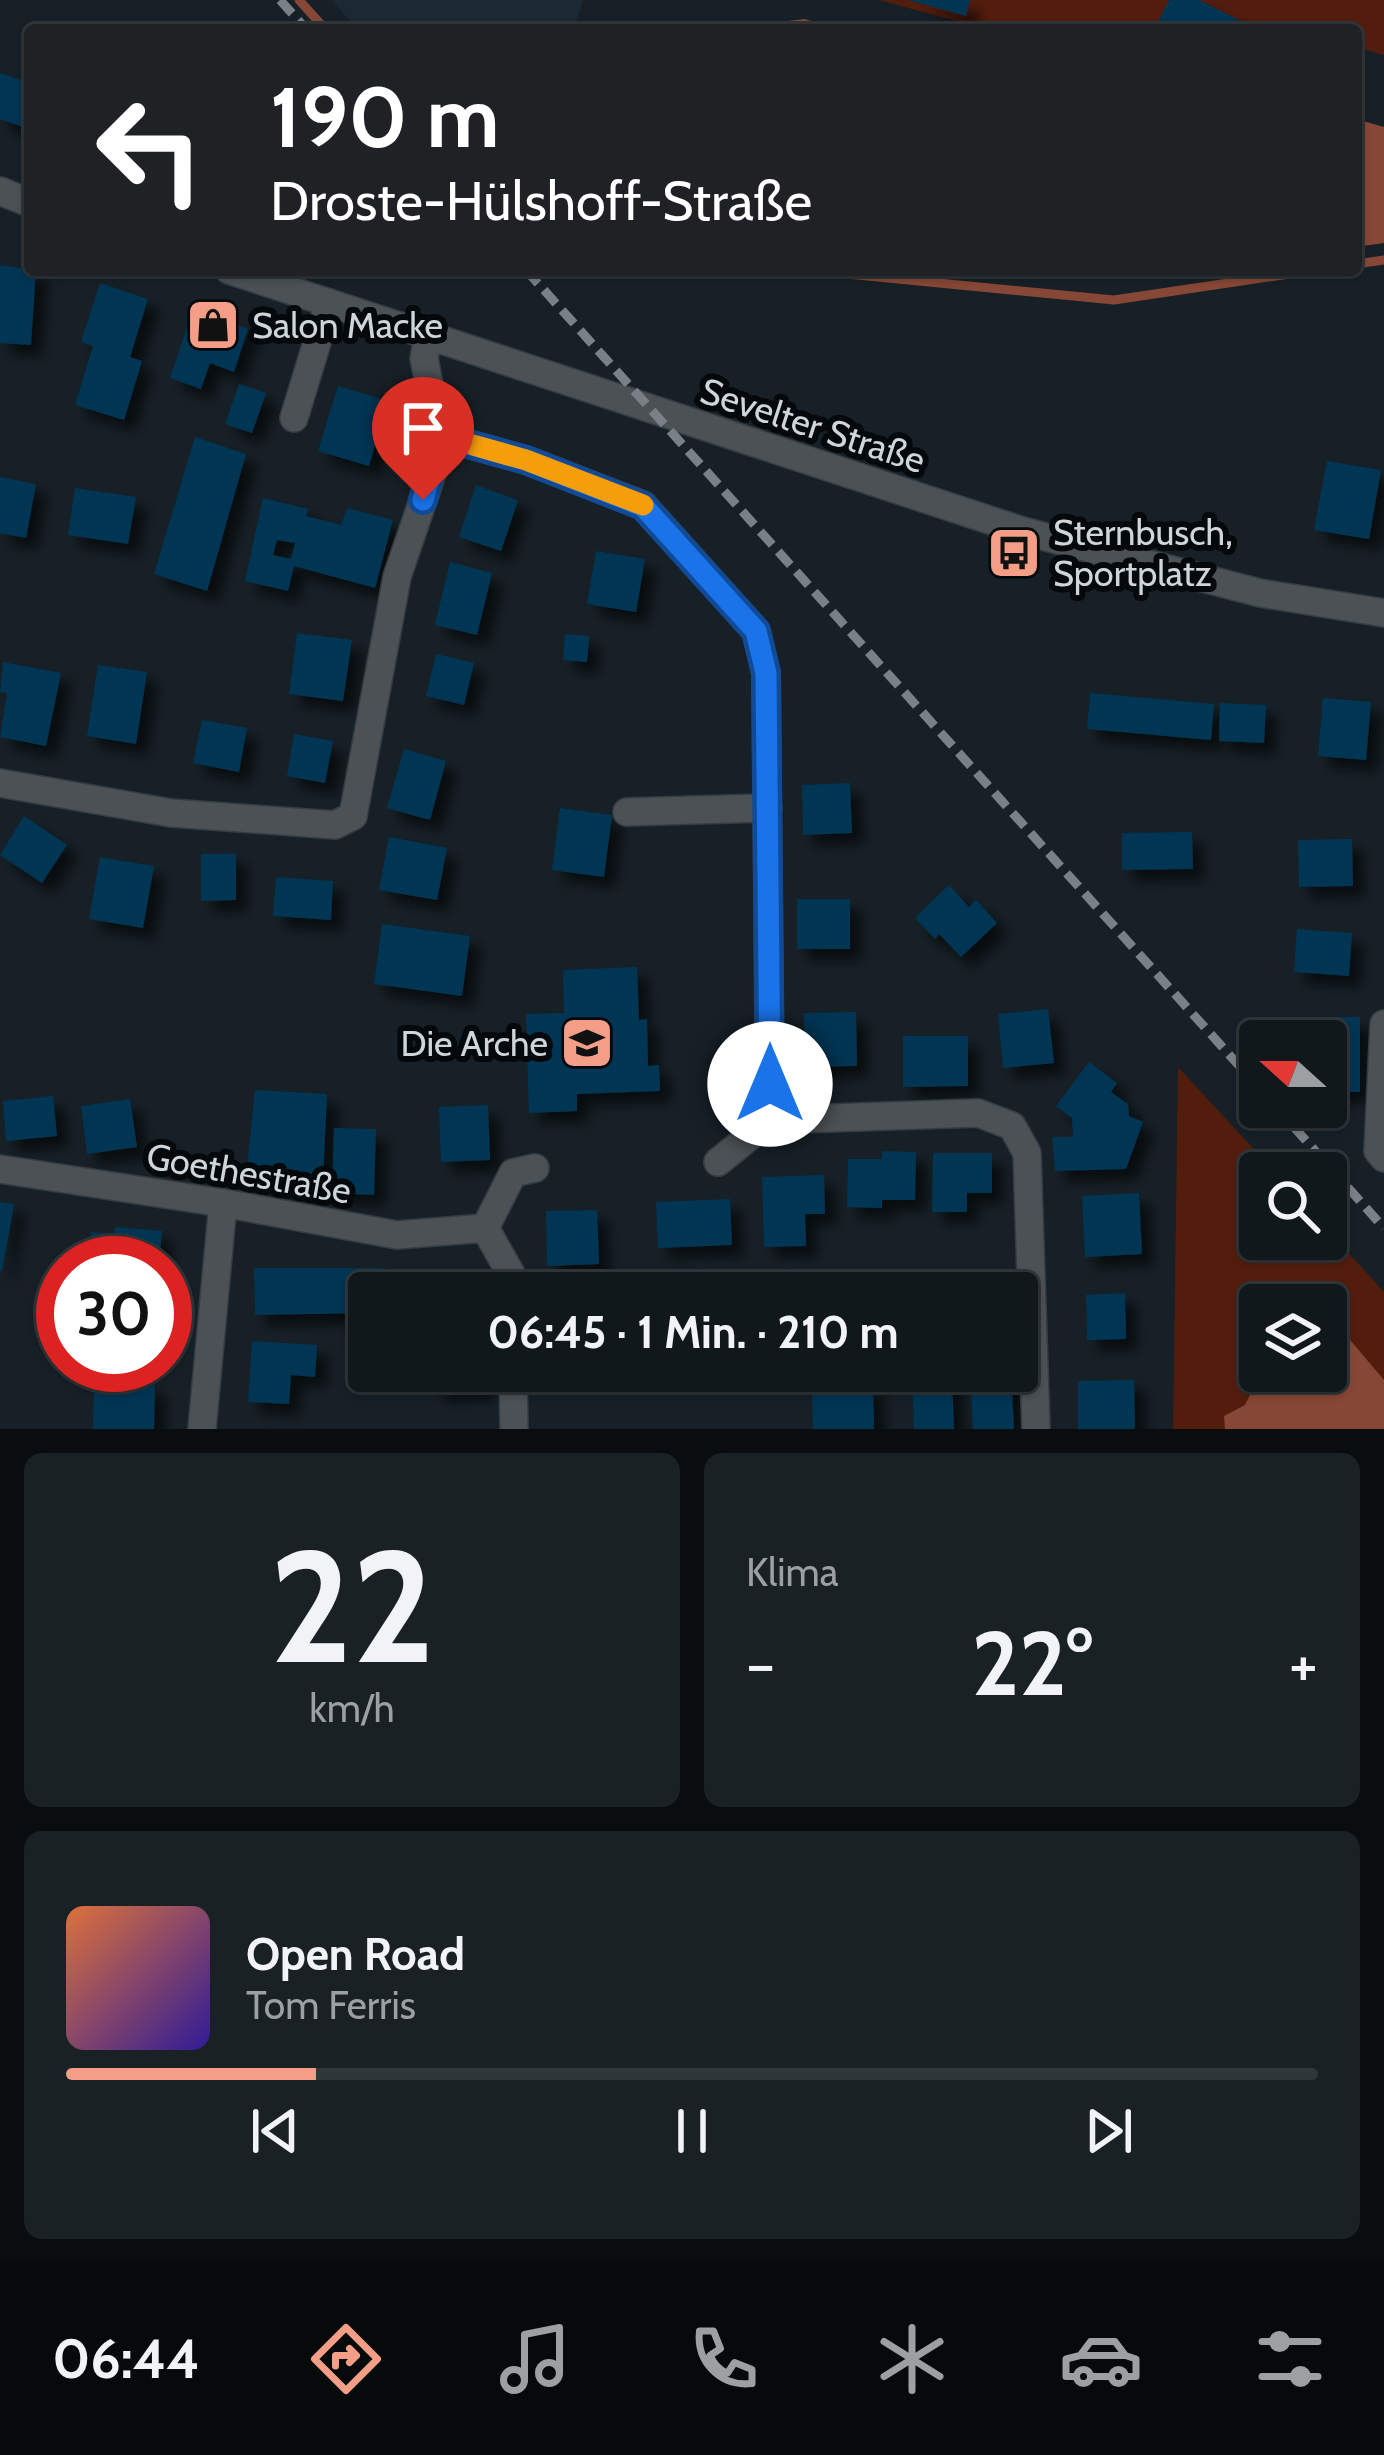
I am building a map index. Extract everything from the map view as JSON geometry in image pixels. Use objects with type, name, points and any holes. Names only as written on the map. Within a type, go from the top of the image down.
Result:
[{"type":"street","name":"Sevelter Straße","points":[[247,276],[1088,550],[1260,593],[1384,613]]},
{"type":"street","points":[[294,418],[329,304]]},
{"type":"street","points":[[0,783],[171,813],[335,825],[353,816],[397,577],[436,462],[440,436],[424,358],[428,337]]},
{"type":"street","points":[[440,436],[526,460],[643,506],[756,631],[766,673],[770,1120]]},
{"type":"street","points":[[627,812],[768,808]]},
{"type":"street","points":[[1384,1024],[1378,1151],[1384,1158]]},
{"type":"street","points":[[718,1162],[770,1120],[979,1113],[1012,1126],[1027,1153],[1026,1272]]},
{"type":"street","points":[[510,1272],[485,1228],[513,1173],[535,1168]]},
{"type":"street","name":"Goethestraße","points":[[0,1169],[397,1235],[485,1228]]},
{"type":"street","points":[[202,1429],[224,1203]]},
{"type":"street","points":[[513,1392],[514,1429]]},
{"type":"street","points":[[1031,1392],[1036,1429]]},
{"type":"shaded area","points":[[332,0],[583,0],[575,24],[353,24]]},
{"type":"shaded area","points":[[879,0],[1384,0],[1384,55],[1362,49],[1362,24],[967,24]]},
{"type":"shaded area","points":[[805,19],[820,24],[762,24]]},
{"type":"shaded area","points":[[1362,121],[1384,127],[1384,243],[1362,246]]},
{"type":"shaded area","points":[[1178,1067],[1257,1152],[1239,1152],[1239,1260],[1347,1260],[1347,1251],[1384,1292],[1384,1429],[1173,1429]]},
{"type":"shaded area","points":[[1347,1336],[1384,1380],[1384,1429],[1225,1429],[1224,1416],[1245,1405],[1252,1392],[1347,1392]]},
{"type":"building","points":[[908,0],[970,0],[966,16]]},
{"type":"building","points":[[1169,0],[1199,0],[1245,23],[1245,24],[1157,24]]},
{"type":"building","points":[[0,73],[24,81],[24,124],[0,119]]},
{"type":"building","points":[[0,265],[24,268],[24,276],[36,276],[31,345],[0,343]]},
{"type":"building","points":[[100,283],[148,299],[130,357],[142,361],[124,420],[75,405],[93,346],[81,342]]},
{"type":"building","points":[[193,310],[248,329],[234,372],[210,363],[201,389],[170,378]]},
{"type":"building","points":[[239,384],[266,393],[252,433],[225,424]]},
{"type":"building","points":[[338,386],[388,401],[369,466],[318,451]]},
{"type":"building","points":[[195,437],[246,454],[207,591],[154,574]]},
{"type":"building","points":[[1327,461],[1381,470],[1369,539],[1314,530]]},
{"type":"building","points":[[0,477],[36,484],[26,538],[0,533]]},
{"type":"building","points":[[476,485],[518,500],[501,551],[459,537]]},
{"type":"building","points":[[75,488],[136,497],[128,544],[68,535]]},
{"type":"building","points":[[263,498],[308,509],[306,516],[341,525],[347,508],[393,520],[375,588],[294,566],[288,591],[245,581]],"holes":[[[277,540],[295,543],[291,559],[273,555]]]},
{"type":"building","points":[[596,551],[645,559],[636,612],[587,604]]},
{"type":"building","points":[[450,562],[492,573],[477,635],[435,625]]},
{"type":"building","points":[[297,633],[352,640],[343,701],[289,694]]},
{"type":"building","points":[[565,634],[589,636],[587,662],[563,660]]},
{"type":"building","points":[[436,654],[474,663],[464,705],[426,696]]},
{"type":"building","points":[[3,662],[61,673],[46,746],[0,737],[7,693],[0,692]]},
{"type":"building","points":[[98,665],[147,672],[136,744],[87,736]]},
{"type":"building","points":[[1090,693],[1214,704],[1211,740],[1087,729]]},
{"type":"building","points":[[1323,698],[1371,702],[1366,760],[1318,756]]},
{"type":"building","points":[[1220,703],[1266,705],[1264,743],[1219,741]]},
{"type":"building","points":[[202,720],[247,728],[239,772],[193,763]]},
{"type":"building","points":[[294,734],[333,741],[325,783],[287,776]]},
{"type":"building","points":[[404,749],[446,761],[430,820],[387,808]]},
{"type":"building","points":[[850,783],[852,833],[803,835],[802,785]]},
{"type":"building","points":[[560,808],[612,815],[604,877],[552,870]]},
{"type":"building","points":[[24,816],[67,845],[42,883],[0,855]]},
{"type":"building","points":[[1192,832],[1193,869],[1122,870],[1122,833]]},
{"type":"building","points":[[389,837],[447,848],[437,900],[379,890]]},
{"type":"building","points":[[1352,839],[1353,886],[1299,887],[1298,840]]},
{"type":"building","points":[[201,854],[236,854],[236,900],[201,901]]},
{"type":"building","points":[[100,857],[154,866],[143,928],[89,919]]},
{"type":"building","points":[[276,877],[333,881],[331,920],[273,916]]},
{"type":"building","points":[[949,885],[969,907],[976,900],[997,923],[961,957],[915,918]]},
{"type":"building","points":[[797,899],[850,899],[850,949],[797,949]]},
{"type":"building","points":[[382,924],[470,936],[462,996],[374,984]]},
{"type":"building","points":[[1297,929],[1352,933],[1349,976],[1294,972]]},
{"type":"building","name":"Die Arche","points":[[637,967],[639,1020],[647,1019],[648,1066],[659,1065],[660,1091],[577,1094],[577,1111],[529,1113],[526,1014],[564,1013],[563,970]]},
{"type":"building","points":[[1048,1009],[1054,1063],[1003,1068],[998,1014]]},
{"type":"building","points":[[856,1012],[857,1066],[805,1067],[804,1013]]},
{"type":"building","points":[[1360,1017],[1360,1092],[1347,1092],[1347,1020],[1312,1020]]},
{"type":"building","points":[[903,1036],[968,1036],[968,1086],[903,1087]]},
{"type":"building","points":[[1089,1062],[1117,1083],[1111,1092],[1128,1104],[1129,1116],[1143,1122],[1126,1169],[1055,1171],[1052,1137],[1073,1137],[1072,1118],[1056,1106]]},
{"type":"building","points":[[255,1090],[327,1094],[323,1179],[246,1178]]},
{"type":"building","points":[[53,1096],[57,1136],[6,1141],[3,1101]]},
{"type":"building","points":[[130,1099],[137,1147],[87,1154],[81,1106]]},
{"type":"building","points":[[488,1105],[490,1160],[441,1162],[439,1107]]},
{"type":"building","points":[[334,1128],[376,1129],[374,1195],[332,1193]]},
{"type":"building","points":[[882,1151],[916,1152],[915,1200],[882,1200],[882,1208],[847,1207],[848,1159],[882,1159]]},
{"type":"building","points":[[933,1153],[992,1153],[992,1193],[967,1193],[967,1212],[932,1212]]},
{"type":"building","points":[[824,1175],[825,1214],[805,1214],[806,1246],[764,1247],[762,1177]]},
{"type":"building","points":[[1139,1193],[1142,1254],[1085,1257],[1082,1196]]},
{"type":"building","points":[[730,1199],[732,1245],[658,1248],[656,1202]]},
{"type":"building","points":[[0,1202],[14,1204],[2,1271],[0,1271]]},
{"type":"building","points":[[597,1210],[599,1264],[547,1266],[546,1211]]},
{"type":"building","points":[[115,1227],[162,1231],[162,1236],[91,1236],[91,1232],[114,1234]]},
{"type":"building","points":[[254,1268],[383,1268],[383,1272],[348,1272],[348,1313],[255,1315]]},
{"type":"building","points":[[1125,1293],[1126,1339],[1087,1340],[1086,1295]]},
{"type":"building","points":[[252,1341],[317,1345],[315,1377],[291,1375],[289,1404],[248,1402]]},
{"type":"building","points":[[1134,1380],[1135,1429],[1078,1429],[1078,1381]]},
{"type":"building","points":[[94,1392],[155,1392],[154,1429],[93,1429]]},
{"type":"building","points":[[812,1392],[873,1392],[874,1429],[813,1429]]},
{"type":"building","points":[[913,1392],[953,1392],[954,1429],[914,1429]]},
{"type":"building","points":[[971,1392],[1012,1392],[1014,1429],[973,1429]]},
{"type":"waterway","points":[[299,0],[321,24]]},
{"type":"waterway","points":[[1362,263],[1384,260]]},
{"type":"waterway","points":[[868,276],[1114,300],[1276,276]]},
{"type":"railway","points":[[280,0],[302,24]]},
{"type":"railway","points":[[531,276],[1239,1066]]},
{"type":"railway","points":[[1295,1128],[1384,1228]]},
{"type":"slow traffic","points":[[473,445],[643,505]]},
{"type":"place","name":"Salon Macke","points":[[213,325]]},
{"type":"place","name":"Sternbusch, Sportplatz","points":[[1014,553]]},
{"type":"place","name":"Die Arche","points":[[587,1043]]},
{"type":"route","points":[[423,500],[440,436],[526,460],[643,506],[756,631],[766,673],[770,1084]]}]
